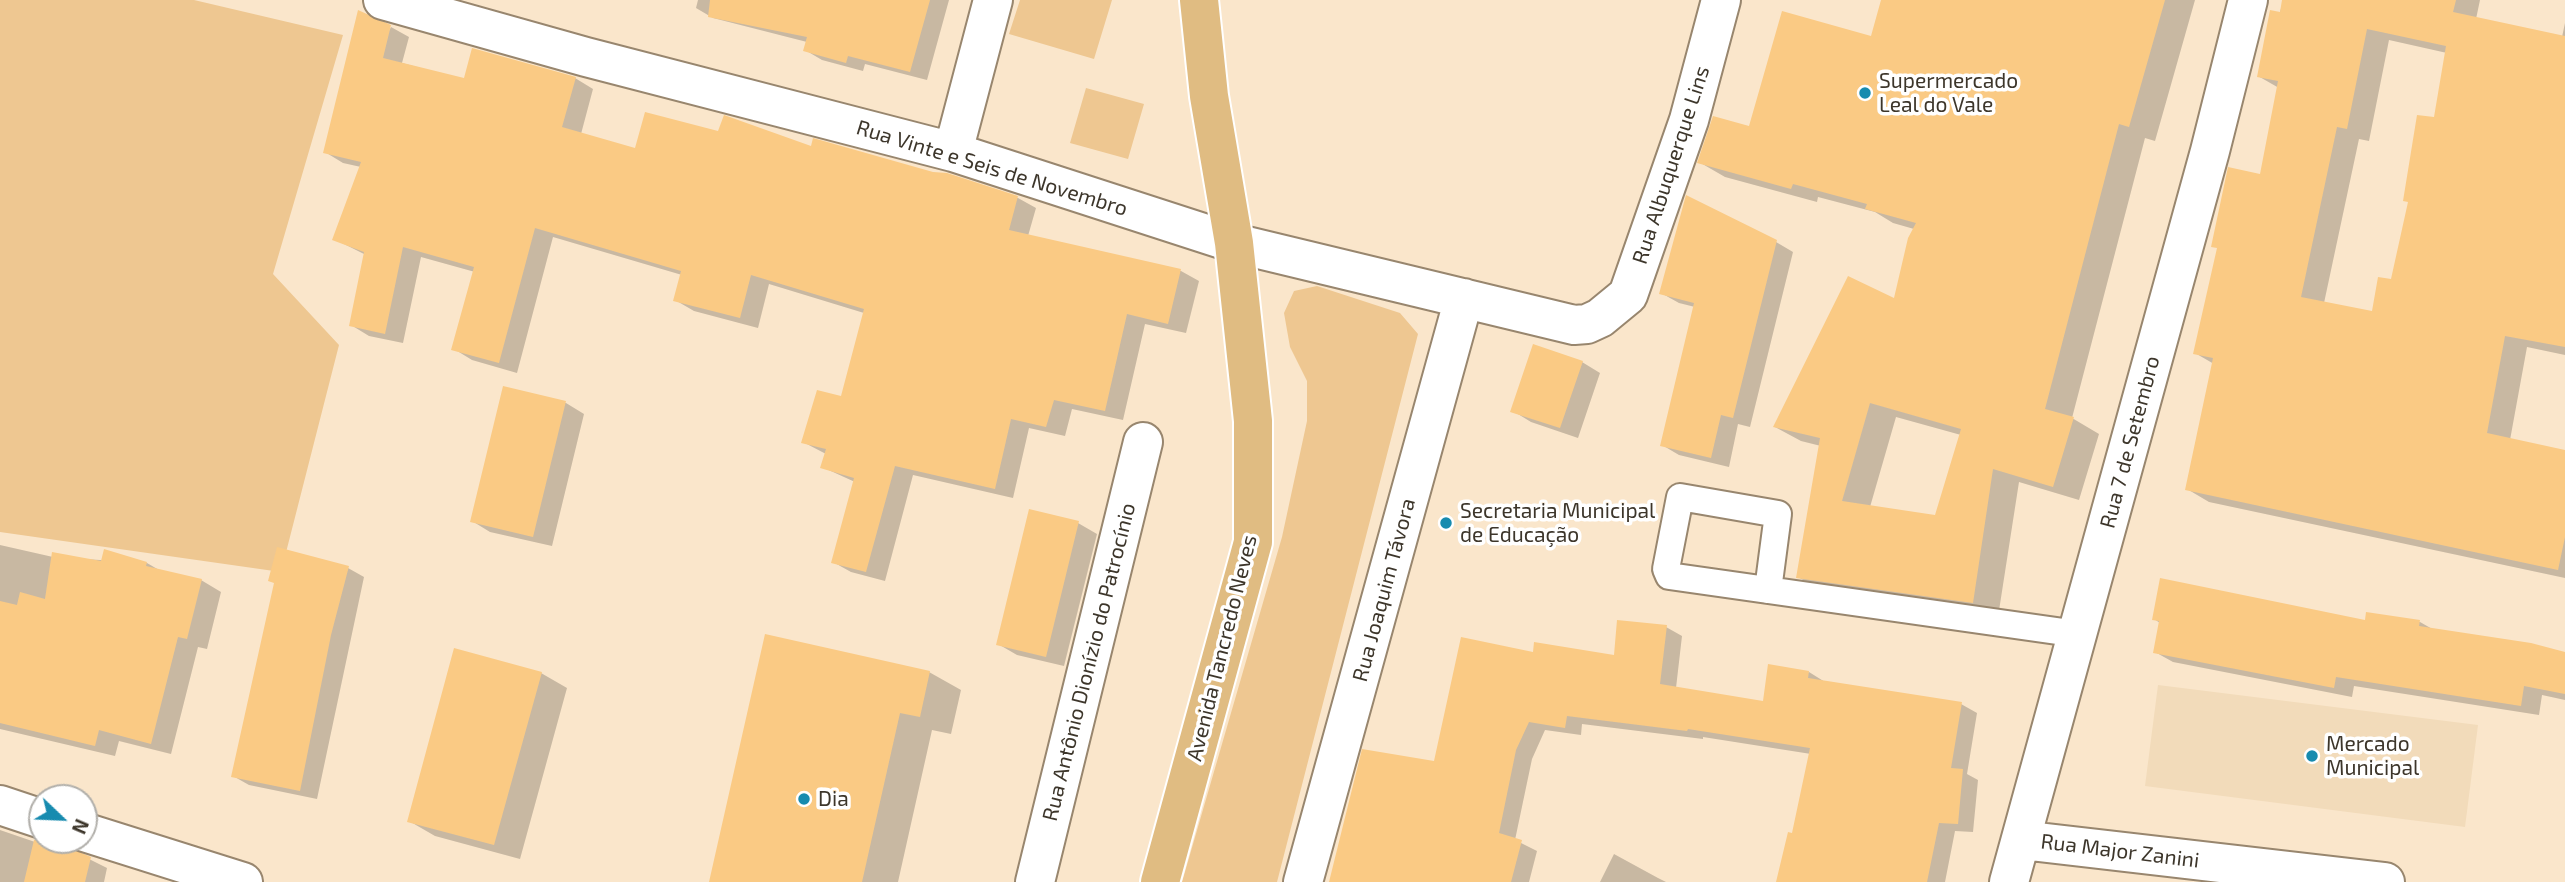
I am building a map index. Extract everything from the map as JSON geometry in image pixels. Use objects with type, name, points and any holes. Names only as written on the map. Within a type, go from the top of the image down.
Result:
[{"type":"main road","name":"Avenida Tancredo Neves","points":[[1160,882],[1253,542],[1253,421],[1234,243],[1209,96],[1199,0]]},
{"type":"street","name":"Rua Vinte e Seis de Novembro","points":[[383,0],[599,60],[953,152],[1234,243],[1574,324],[1587,324],[1600,318]]},
{"type":"street","points":[[953,152],[993,0]]},
{"type":"street","name":"Rua Albuquerque Lins","points":[[1600,318],[1628,295],[1689,120],[1721,0]]},
{"type":"street","name":"Rua 7 de Setembro","points":[[2009,882],[2248,0]]},
{"type":"street","name":"Rua Joaquim Távora","points":[[1303,882],[1464,298]]},
{"type":"street","name":"Rua Antônio Dionízio do Patrocínio","points":[[1035,882],[1143,442]]},
{"type":"street","points":[[0,805],[28,814]]},
{"type":"street","points":[[98,839],[155,869],[243,882]]},
{"type":"street","name":"Rua Major Zanini","points":[[2021,840],[2385,882]]},
{"type":"lane","points":[[1768,590],[1778,514],[1679,497],[1666,574],[1768,590],[2078,634]]},
{"type":"shaded area","points":[[0,0],[194,0],[343,35],[273,274],[339,345],[281,572],[0,532]]},
{"type":"shaded area","points":[[1020,0],[1112,0],[1094,59],[1009,34]]},
{"type":"shaded area","points":[[1086,88],[1144,104],[1128,159],[1070,143]]},
{"type":"shaded area","points":[[1317,286],[1400,313],[1418,334],[1277,882],[1182,882],[1282,537],[1307,421],[1307,381],[1290,347],[1284,313],[1294,291]]},
{"type":"shaded area","name":"Mercado Municipal","points":[[2158,685],[2478,725],[2465,827],[2145,786]]},
{"type":"building","points":[[710,0],[930,0],[910,72],[848,56],[846,63],[803,51],[807,37],[708,17]]},
{"type":"building","points":[[1881,0],[2165,0],[2129,127],[2119,124],[2045,409],[2074,417],[2053,487],[1993,469],[1973,603],[1796,578],[1820,438],[1773,427],[1848,276],[1894,298],[1908,238],[1916,223],[1865,209],[1867,204],[1793,184],[1791,189],[1697,163],[1713,116],[1749,126],[1782,11],[1871,36]],"holes":[[[1870,403],[1961,429],[1935,515],[1842,501]]]},
{"type":"building","points":[[2282,0],[2456,0],[2453,12],[2565,36],[2565,347],[2505,336],[2487,433],[2565,450],[2565,537],[2558,570],[2185,490],[2213,358],[2193,354],[2217,248],[2211,247],[2228,167],[2260,174],[2278,81],[2257,77],[2270,10],[2280,12]],"holes":[[[2367,29],[2446,46],[2434,117],[2417,115],[2403,201],[2408,202],[2391,279],[2378,277],[2372,311],[2301,297],[2337,127],[2347,129]]]},
{"type":"building","points":[[358,10],[391,25],[383,58],[464,78],[472,48],[576,77],[562,127],[635,148],[645,112],[718,131],[724,115],[811,146],[813,138],[933,172],[947,173],[1018,196],[1009,230],[1181,269],[1168,324],[1127,314],[1105,411],[1054,400],[1046,427],[1011,419],[995,489],[895,466],[866,572],[831,563],[854,478],[820,468],[826,449],[801,443],[817,390],[841,396],[864,309],[751,275],[740,318],[673,301],[681,271],[535,228],[499,363],[451,350],[474,267],[403,247],[385,334],[349,326],[364,252],[332,240],[361,162],[323,153]]},
{"type":"building","points":[[1686,195],[1777,240],[1733,418],[1721,415],[1711,458],[1660,446],[1694,303],[1659,294]]},
{"type":"building","points":[[1533,344],[1583,361],[1560,428],[1510,412]]},
{"type":"building","points":[[503,386],[566,401],[533,537],[470,522]]},
{"type":"building","points":[[1029,509],[1079,521],[1046,657],[996,645]]},
{"type":"building","points":[[277,547],[349,566],[331,635],[300,791],[231,777],[274,583],[268,581]]},
{"type":"building","points":[[104,549],[147,562],[146,566],[202,579],[187,639],[178,637],[151,744],[99,730],[95,746],[0,723],[0,601],[17,605],[20,592],[45,599],[52,552],[101,561]]},
{"type":"building","points":[[2160,578],[2365,620],[2366,612],[2420,620],[2419,626],[2531,643],[2565,652],[2565,694],[2524,686],[2521,706],[2336,677],[2334,688],[2153,653],[2159,621],[2152,620]]},
{"type":"building","points":[[1617,620],[1667,625],[1660,684],[1763,701],[1768,664],[1809,671],[1808,678],[1962,702],[1951,768],[1963,769],[1958,824],[1939,823],[1927,882],[1776,882],[1788,832],[1792,833],[1810,748],[1688,729],[1567,716],[1565,728],[1529,722],[1516,750],[1499,833],[1522,840],[1511,882],[1329,882],[1362,749],[1434,761],[1461,637],[1533,652],[1534,642],[1614,655]]},
{"type":"building","name":"Dia","points":[[765,634],[930,671],[920,717],[900,713],[862,882],[709,882]]},
{"type":"building","points":[[454,648],[542,672],[494,845],[407,822]]},
{"type":"building","points":[[31,854],[84,854],[91,857],[85,882],[24,882]]},
{"type":"place","name":"Supermercado Leal do Vale","points":[[1865,93]]},
{"type":"place","name":"Secretaria Municipal de Educação","points":[[1446,523]]},
{"type":"place","name":"Mercado Municipal","points":[[2312,756]]},
{"type":"place","name":"Dia","points":[[804,799]]}]
